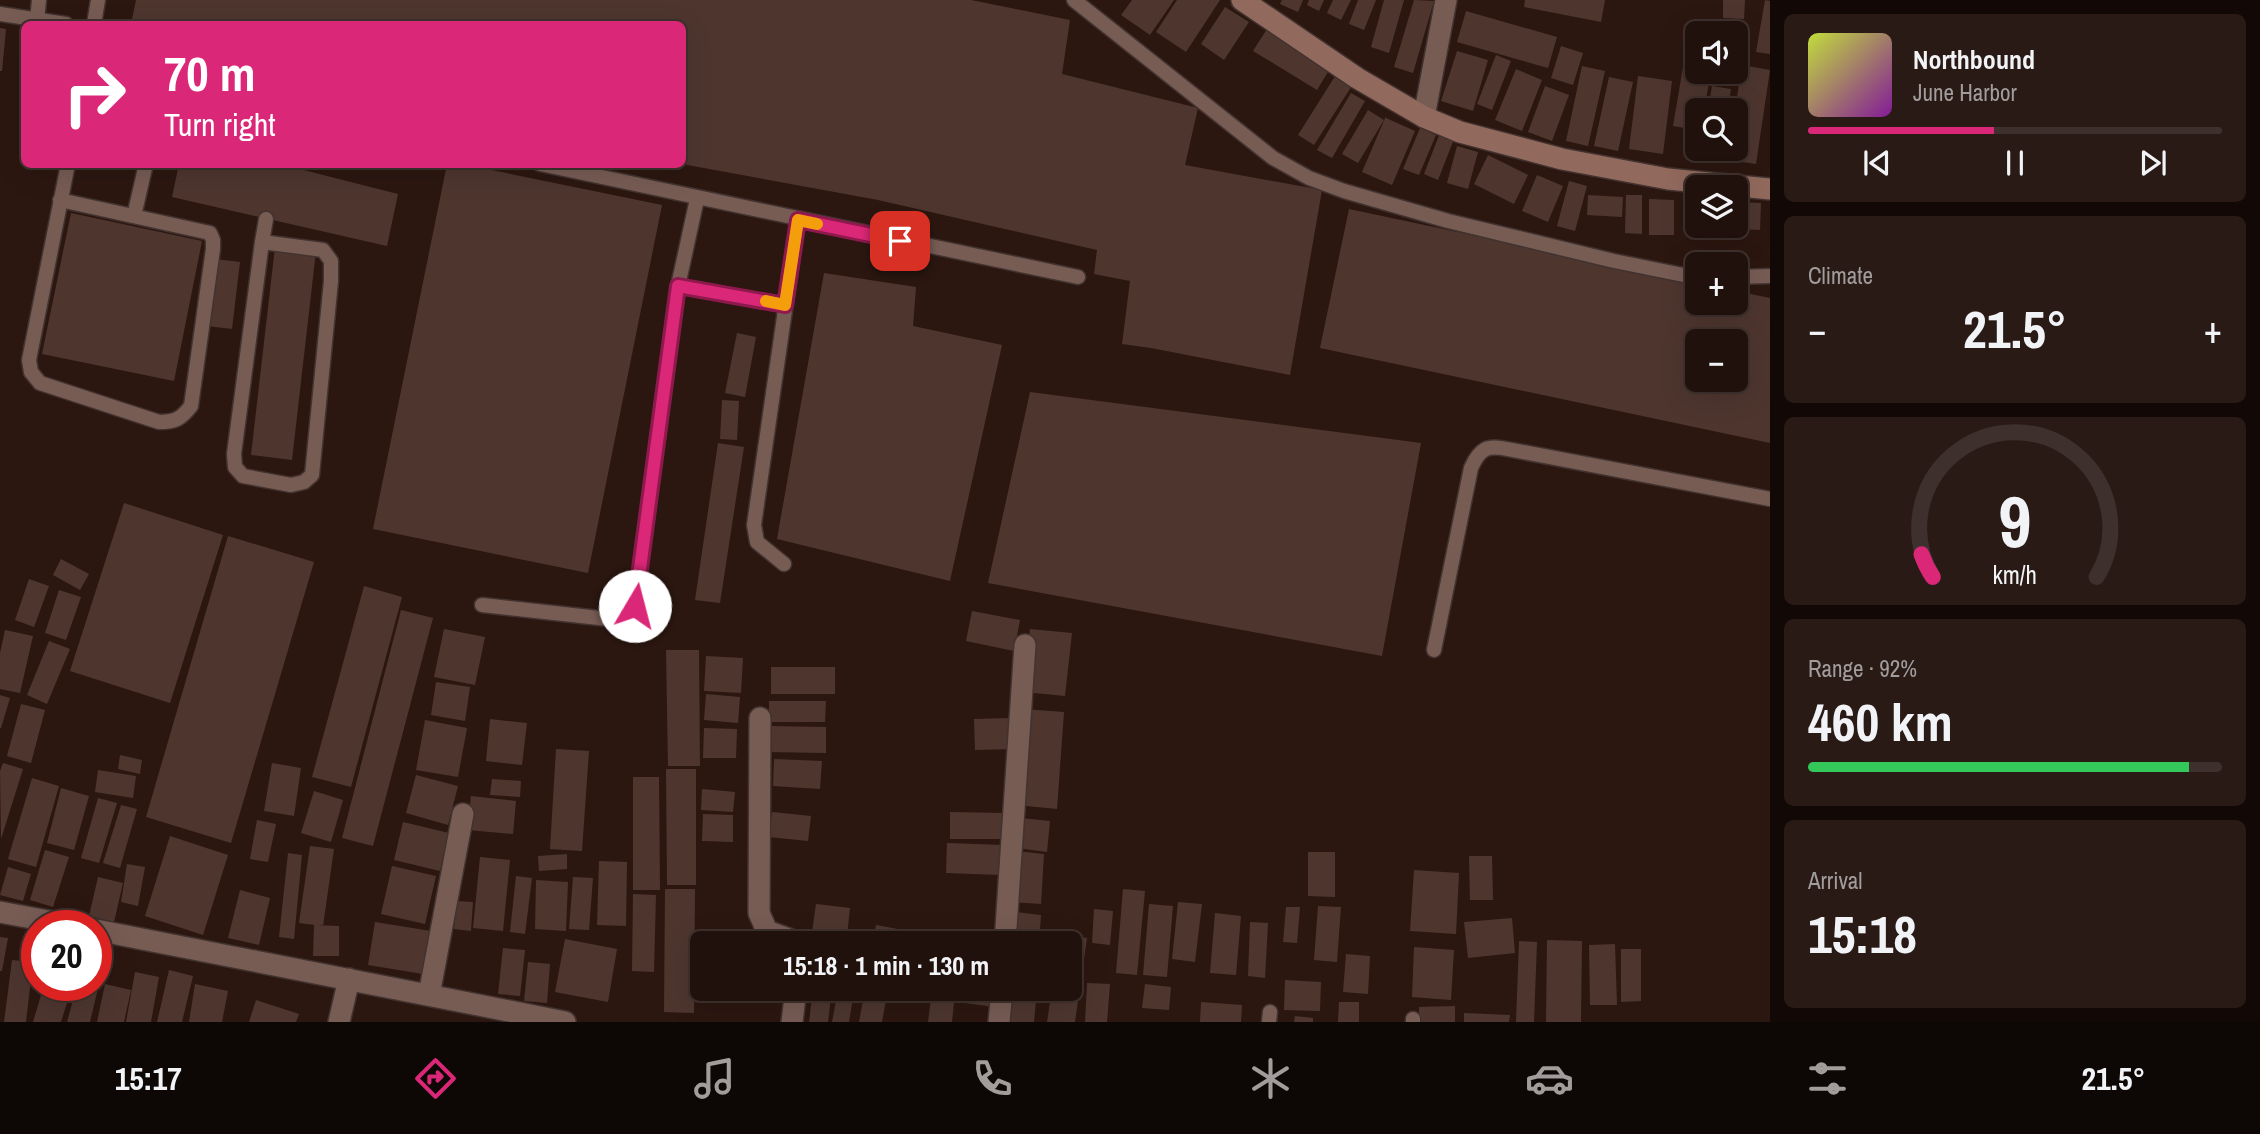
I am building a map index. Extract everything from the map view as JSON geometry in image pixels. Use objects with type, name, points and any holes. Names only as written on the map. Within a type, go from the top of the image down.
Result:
[{"type":"street","points":[[1242,0],[1357,78],[1424,117],[1460,132],[1562,159],[1668,179],[1770,189]]},
{"type":"street","points":[[1424,117],[1446,0]]},
{"type":"street","points":[[1006,931],[1025,645]]},
{"type":"street","points":[[760,718],[760,913],[767,931]]},
{"type":"street","points":[[429,995],[463,814]]},
{"type":"street","points":[[0,912],[21,916]]},
{"type":"street","points":[[112,933],[565,1022]]},
{"type":"street","points":[[339,1022],[348,979]]},
{"type":"street","points":[[792,1022],[795,1001]]},
{"type":"street","points":[[999,1022],[1001,1001]]},
{"type":"lane","points":[[0,14],[37,21],[39,0]]},
{"type":"lane","points":[[94,21],[98,0]]},
{"type":"lane","points":[[1074,0],[1273,158],[1309,178],[1448,221],[1685,275]]},
{"type":"lane","points":[[60,200],[210,233],[213,240],[191,406],[174,422],[159,422],[40,383],[31,372],[29,360],[60,200],[67,168]]},
{"type":"lane","points":[[134,216],[145,168]]},
{"type":"lane","points":[[558,168],[1077,277]]},
{"type":"lane","points":[[482,605],[617,620],[627,617],[635,606],[678,286],[698,199]]},
{"type":"lane","points":[[262,242],[323,250],[331,261],[312,475],[304,482],[291,485],[243,476],[235,467],[234,454],[265,219]]},
{"type":"lane","points":[[784,564],[757,542],[754,525],[798,220]]},
{"type":"lane","points":[[1748,277],[1770,276]]},
{"type":"lane","points":[[678,286],[785,305]]},
{"type":"lane","points":[[1434,650],[1471,468],[1477,455],[1484,450],[1494,447],[1507,449],[1770,499]]},
{"type":"building","points":[[136,0],[971,0],[1070,20],[1062,74],[1198,108],[1185,165],[1322,190],[1290,375],[1122,344],[1130,281],[1094,274],[1097,250],[878,200],[686,165],[686,21],[132,21]]},
{"type":"building","points":[[1132,0],[1174,0],[1150,35],[1121,15]]},
{"type":"building","points":[[1177,0],[1220,0],[1186,52],[1156,32]]},
{"type":"building","points":[[1282,0],[1303,0],[1298,12],[1280,4]]},
{"type":"building","points":[[1309,0],[1324,0],[1319,11],[1307,5]]},
{"type":"building","points":[[1333,0],[1351,0],[1341,20],[1327,13]]},
{"type":"building","points":[[1358,0],[1376,0],[1364,30],[1349,24]]},
{"type":"building","points":[[1384,0],[1404,0],[1389,53],[1371,47]]},
{"type":"building","points":[[1414,0],[1434,1],[1413,73],[1394,67]]},
{"type":"building","points":[[1525,0],[1605,0],[1601,22],[1524,7]]},
{"type":"building","points":[[1723,0],[1745,0],[1744,19],[1723,18]]},
{"type":"building","points":[[1765,0],[1770,1],[1770,54],[1756,52]]},
{"type":"building","points":[[1225,7],[1249,22],[1224,60],[1201,44]]},
{"type":"building","points":[[1466,11],[1557,37],[1548,68],[1457,42]]},
{"type":"building","points":[[0,28],[6,29],[2,71],[0,71]]},
{"type":"building","points":[[1267,29],[1331,67],[1317,90],[1253,51]]},
{"type":"building","points":[[1561,46],[1583,53],[1573,85],[1551,78]]},
{"type":"building","points":[[1457,51],[1488,60],[1473,111],[1441,101]]},
{"type":"building","points":[[1496,55],[1511,61],[1492,110],[1477,104]]},
{"type":"building","points":[[1685,56],[1685,84],[1709,84],[1706,98],[1685,98],[1685,128],[1673,126]]},
{"type":"building","points":[[1582,66],[1605,71],[1588,146],[1566,141]]},
{"type":"building","points":[[1748,66],[1770,70],[1756,164],[1735,161],[1748,161],[1748,98],[1737,98],[1739,84],[1748,84]]},
{"type":"building","points":[[1516,69],[1542,80],[1522,131],[1495,120]]},
{"type":"building","points":[[1339,70],[1355,81],[1314,145],[1298,135]]},
{"type":"building","points":[[1638,76],[1672,81],[1663,154],[1629,149]]},
{"type":"building","points":[[1609,77],[1633,82],[1618,151],[1594,146]]},
{"type":"building","points":[[1545,86],[1569,95],[1552,141],[1528,132]]},
{"type":"building","points":[[1712,86],[1731,89],[1730,98],[1710,98]]},
{"type":"building","points":[[1351,93],[1365,101],[1332,158],[1317,150]]},
{"type":"building","points":[[1368,110],[1384,120],[1358,163],[1342,154]]},
{"type":"building","points":[[1386,116],[1415,131],[1392,185],[1362,172]]},
{"type":"building","points":[[1420,128],[1436,135],[1419,175],[1403,169]]},
{"type":"building","points":[[1440,133],[1454,139],[1438,180],[1424,174]]},
{"type":"building","points":[[1457,146],[1478,152],[1468,189],[1447,183]]},
{"type":"building","points":[[1488,155],[1528,175],[1514,204],[1474,184]]},
{"type":"building","points":[[178,168],[296,168],[398,194],[387,246],[172,197]]},
{"type":"building","points":[[446,168],[482,168],[662,205],[588,573],[373,529]]},
{"type":"building","points":[[1537,175],[1563,186],[1548,222],[1522,211]]},
{"type":"building","points":[[1569,181],[1587,186],[1575,231],[1557,226]]},
{"type":"building","points":[[1588,195],[1623,197],[1622,217],[1587,215]]},
{"type":"building","points":[[1626,195],[1642,195],[1642,234],[1625,233]]},
{"type":"building","points":[[1649,199],[1674,200],[1674,235],[1649,235]]},
{"type":"building","points":[[1748,202],[1761,203],[1760,230],[1748,229]]},
{"type":"building","points":[[1349,209],[1685,280],[1685,315],[1748,315],[1748,293],[1770,298],[1770,443],[1320,348]]},
{"type":"building","points":[[71,213],[202,241],[174,381],[42,354]]},
{"type":"building","points":[[275,247],[316,251],[292,460],[251,455]]},
{"type":"building","points":[[215,259],[240,262],[232,329],[207,326]]},
{"type":"building","points":[[824,273],[916,287],[913,326],[1002,345],[950,581],[777,539]]},
{"type":"building","points":[[737,333],[756,337],[745,397],[725,393]]},
{"type":"building","points":[[1030,392],[1421,443],[1382,656],[988,583]]},
{"type":"building","points":[[722,400],[739,401],[737,440],[720,439]]},
{"type":"building","points":[[718,443],[744,447],[720,603],[695,600]]},
{"type":"building","points":[[124,503],[223,535],[170,703],[70,671]]},
{"type":"building","points":[[228,536],[314,562],[231,843],[146,817]]},
{"type":"building","points":[[61,559],[89,574],[80,590],[53,575]]},
{"type":"building","points":[[29,579],[49,586],[34,627],[15,620]]},
{"type":"building","points":[[364,586],[402,597],[351,787],[312,777]]},
{"type":"building","points":[[59,590],[81,597],[66,640],[45,633]]},
{"type":"building","points":[[401,610],[433,618],[373,846],[342,838]]},
{"type":"building","points":[[972,611],[1020,620],[1014,651],[966,641]]},
{"type":"building","points":[[444,629],[485,637],[475,685],[434,677]]},
{"type":"building","points":[[1030,629],[1072,633],[1065,696],[1024,692]]},
{"type":"building","points":[[5,630],[33,636],[20,693],[0,689],[0,653]]},
{"type":"building","points":[[49,641],[70,649],[47,704],[27,695]]},
{"type":"building","points":[[666,650],[699,650],[700,766],[668,766]]},
{"type":"building","points":[[706,656],[743,658],[741,693],[704,691]]},
{"type":"building","points":[[771,667],[835,667],[835,694],[771,694]]},
{"type":"building","points":[[436,682],[470,687],[465,721],[431,715]]},
{"type":"building","points":[[706,694],[740,697],[738,723],[704,720]]},
{"type":"building","points":[[0,695],[10,698],[1,728],[0,728]]},
{"type":"building","points":[[769,701],[826,701],[825,722],[769,722]]},
{"type":"building","points":[[21,704],[45,710],[31,763],[7,756]]},
{"type":"building","points":[[1023,709],[1064,712],[1057,809],[1016,805]]},
{"type":"building","points":[[1013,718],[1014,749],[975,750],[974,719]]},
{"type":"building","points":[[490,719],[527,723],[522,765],[486,761]]},
{"type":"building","points":[[425,720],[467,728],[458,777],[416,770]]},
{"type":"building","points":[[769,726],[826,727],[826,753],[768,752]]},
{"type":"building","points":[[704,728],[737,729],[736,758],[703,758]]},
{"type":"building","points":[[556,749],[589,751],[582,851],[550,849]]},
{"type":"building","points":[[120,755],[142,760],[140,774],[118,769]]},
{"type":"building","points":[[774,759],[822,761],[820,789],[773,786]]},
{"type":"building","points":[[3,763],[23,769],[1,839],[0,771]]},
{"type":"building","points":[[272,763],[301,768],[294,816],[264,811]]},
{"type":"building","points":[[666,769],[696,769],[696,885],[667,885]]},
{"type":"building","points":[[98,770],[136,776],[133,798],[95,792]]},
{"type":"building","points":[[416,775],[458,786],[448,825],[406,813]]},
{"type":"building","points":[[633,777],[659,777],[660,890],[633,890]]},
{"type":"building","points":[[32,778],[59,786],[36,867],[8,859]]},
{"type":"building","points":[[492,779],[521,781],[520,797],[490,795]]},
{"type":"building","points":[[61,788],[89,796],[74,850],[47,843]]},
{"type":"building","points":[[702,789],[735,792],[733,812],[701,810]]},
{"type":"building","points":[[314,791],[343,800],[331,842],[301,833]]},
{"type":"building","points":[[471,796],[516,801],[513,834],[467,830]]},
{"type":"building","points":[[98,798],[117,803],[99,863],[81,858]]},
{"type":"building","points":[[121,805],[137,809],[120,868],[103,863]]},
{"type":"building","points":[[772,812],[811,816],[808,841],[769,837]]},
{"type":"building","points":[[950,812],[1005,813],[1005,839],[950,839]]},
{"type":"building","points":[[703,814],[733,815],[733,842],[702,841]]},
{"type":"building","points":[[1020,818],[1050,821],[1047,852],[1017,848]]},
{"type":"building","points":[[257,820],[276,824],[268,862],[250,859]]},
{"type":"building","points":[[403,822],[449,833],[440,871],[394,860]]},
{"type":"building","points":[[170,836],[228,855],[203,935],[145,916]]},
{"type":"building","points":[[947,843],[1003,845],[1002,875],[946,873]]},
{"type":"building","points":[[310,846],[334,849],[323,926],[299,923]]},
{"type":"building","points":[[45,850],[69,857],[53,907],[30,900]]},
{"type":"building","points":[[1015,851],[1044,854],[1041,904],[1011,902]]},
{"type":"building","points":[[1308,852],[1335,852],[1335,897],[1308,896]]},
{"type":"building","points":[[288,853],[302,855],[294,939],[279,937]]},
{"type":"building","points":[[567,854],[567,869],[539,871],[538,856]]},
{"type":"building","points":[[1469,856],[1492,856],[1493,900],[1470,900]]},
{"type":"building","points":[[480,857],[510,860],[503,931],[473,928]]},
{"type":"building","points":[[599,861],[627,862],[626,926],[597,925]]},
{"type":"building","points":[[127,864],[145,867],[138,906],[121,902]]},
{"type":"building","points":[[392,866],[436,876],[425,924],[381,914]]},
{"type":"building","points":[[8,867],[31,874],[23,901],[0,895]]},
{"type":"building","points":[[1414,870],[1459,873],[1456,934],[1410,931]]},
{"type":"building","points":[[516,876],[532,878],[525,934],[510,932]]},
{"type":"building","points":[[98,877],[123,883],[114,922],[112,910],[90,910]]},
{"type":"building","points":[[573,877],[593,878],[589,930],[569,929]]},
{"type":"building","points":[[536,880],[568,882],[566,931],[535,929]]},
{"type":"building","points":[[665,889],[695,889],[695,931],[690,931],[690,1001],[694,1001],[694,1013],[664,1012]]},
{"type":"building","points":[[1123,889],[1145,891],[1137,975],[1116,973]]},
{"type":"building","points":[[240,890],[270,898],[259,945],[228,938]]},
{"type":"building","points":[[633,894],[656,895],[654,972],[632,971]]},
{"type":"building","points":[[457,901],[473,902],[471,931],[454,929]]},
{"type":"building","points":[[1178,902],[1202,904],[1195,962],[1172,959]]},
{"type":"building","points":[[816,904],[850,908],[847,931],[812,931]]},
{"type":"building","points":[[1149,904],[1173,906],[1167,977],[1143,975]]},
{"type":"building","points":[[1318,906],[1341,907],[1337,962],[1314,960]]},
{"type":"building","points":[[1286,907],[1300,907],[1297,943],[1283,942]]},
{"type":"building","points":[[1094,909],[1113,911],[1110,945],[1092,943]]},
{"type":"building","points":[[1015,912],[1041,915],[1040,931],[1013,931]]},
{"type":"building","points":[[1215,913],[1241,916],[1236,975],[1210,973]]},
{"type":"building","points":[[1512,918],[1515,953],[1468,958],[1464,922]]},
{"type":"building","points":[[375,922],[431,931],[423,974],[368,965]]},
{"type":"building","points":[[1250,922],[1268,923],[1265,978],[1248,976]]},
{"type":"building","points":[[314,925],[339,926],[339,956],[313,956]]},
{"type":"building","points":[[876,925],[898,929],[898,931],[875,931]]},
{"type":"building","points":[[0,937],[8,938],[2,971],[0,971]]},
{"type":"building","points":[[1082,937],[1087,938],[1082,973]]},
{"type":"building","points":[[565,939],[617,949],[608,1002],[555,992]]},
{"type":"building","points":[[1547,940],[1582,941],[1581,1022],[1546,1022]]},
{"type":"building","points":[[1519,941],[1537,942],[1534,1022],[1516,1022]]},
{"type":"building","points":[[1615,944],[1617,1005],[1590,1005],[1589,945]]},
{"type":"building","points":[[1414,947],[1454,950],[1451,1000],[1412,997]]},
{"type":"building","points":[[503,948],[525,950],[520,996],[498,994]]},
{"type":"building","points":[[1621,949],[1641,949],[1641,1001],[1621,1002]]},
{"type":"building","points":[[1346,954],[1370,956],[1368,994],[1343,992]]},
{"type":"building","points":[[12,960],[21,961],[21,1001],[28,1001],[26,1022],[4,1022]]},
{"type":"building","points":[[528,962],[550,964],[547,1003],[524,1001]]},
{"type":"building","points":[[169,970],[193,976],[182,1022],[157,1022]]},
{"type":"building","points":[[135,972],[159,977],[151,1022],[126,1022]]},
{"type":"building","points":[[1285,980],[1321,982],[1320,1011],[1284,1010]]},
{"type":"building","points":[[1087,983],[1110,984],[1107,1022],[1085,1022]]},
{"type":"building","points":[[195,984],[228,991],[222,1022],[189,1022]]},
{"type":"building","points":[[1145,984],[1171,987],[1169,1010],[1142,1008]]},
{"type":"building","points":[[112,986],[131,990],[124,1022],[97,1022],[101,1001],[112,1001]]},
{"type":"building","points":[[256,1000],[299,1014],[296,1022],[249,1022]]},
{"type":"building","points":[[39,1001],[68,1001],[61,1022],[33,1022]]},
{"type":"building","points":[[73,1001],[95,1001],[90,1022],[67,1022]]},
{"type":"building","points":[[812,1001],[831,1001],[828,1022],[809,1022]]},
{"type":"building","points":[[836,1001],[852,1001],[849,1022],[832,1022]]},
{"type":"building","points":[[863,1001],[886,1001],[882,1022],[859,1022]]},
{"type":"building","points":[[931,1001],[954,1001],[952,1022],[928,1022]]},
{"type":"building","points":[[965,1001],[996,1001],[995,1007]]},
{"type":"building","points":[[1005,1001],[1036,1001],[1034,1022],[1003,1022]]},
{"type":"building","points":[[1050,1001],[1078,1001],[1075,1022],[1047,1022]]},
{"type":"building","points":[[1201,1002],[1242,1005],[1241,1022],[1200,1022]]},
{"type":"building","points":[[1339,1002],[1359,1002],[1359,1022],[1338,1022]]},
{"type":"building","points":[[1455,1006],[1455,1022],[1419,1022],[1419,1007]]},
{"type":"building","points":[[1464,1013],[1510,1015],[1509,1022],[1464,1022]]},
{"type":"building","points":[[1295,1016],[1313,1018],[1313,1022],[1294,1022]]},
{"type":"slow traffic","points":[[766,301],[785,305],[798,220],[817,224]]},
{"type":"route","points":[[635,606],[678,286],[785,305],[798,220],[900,241]]}]
